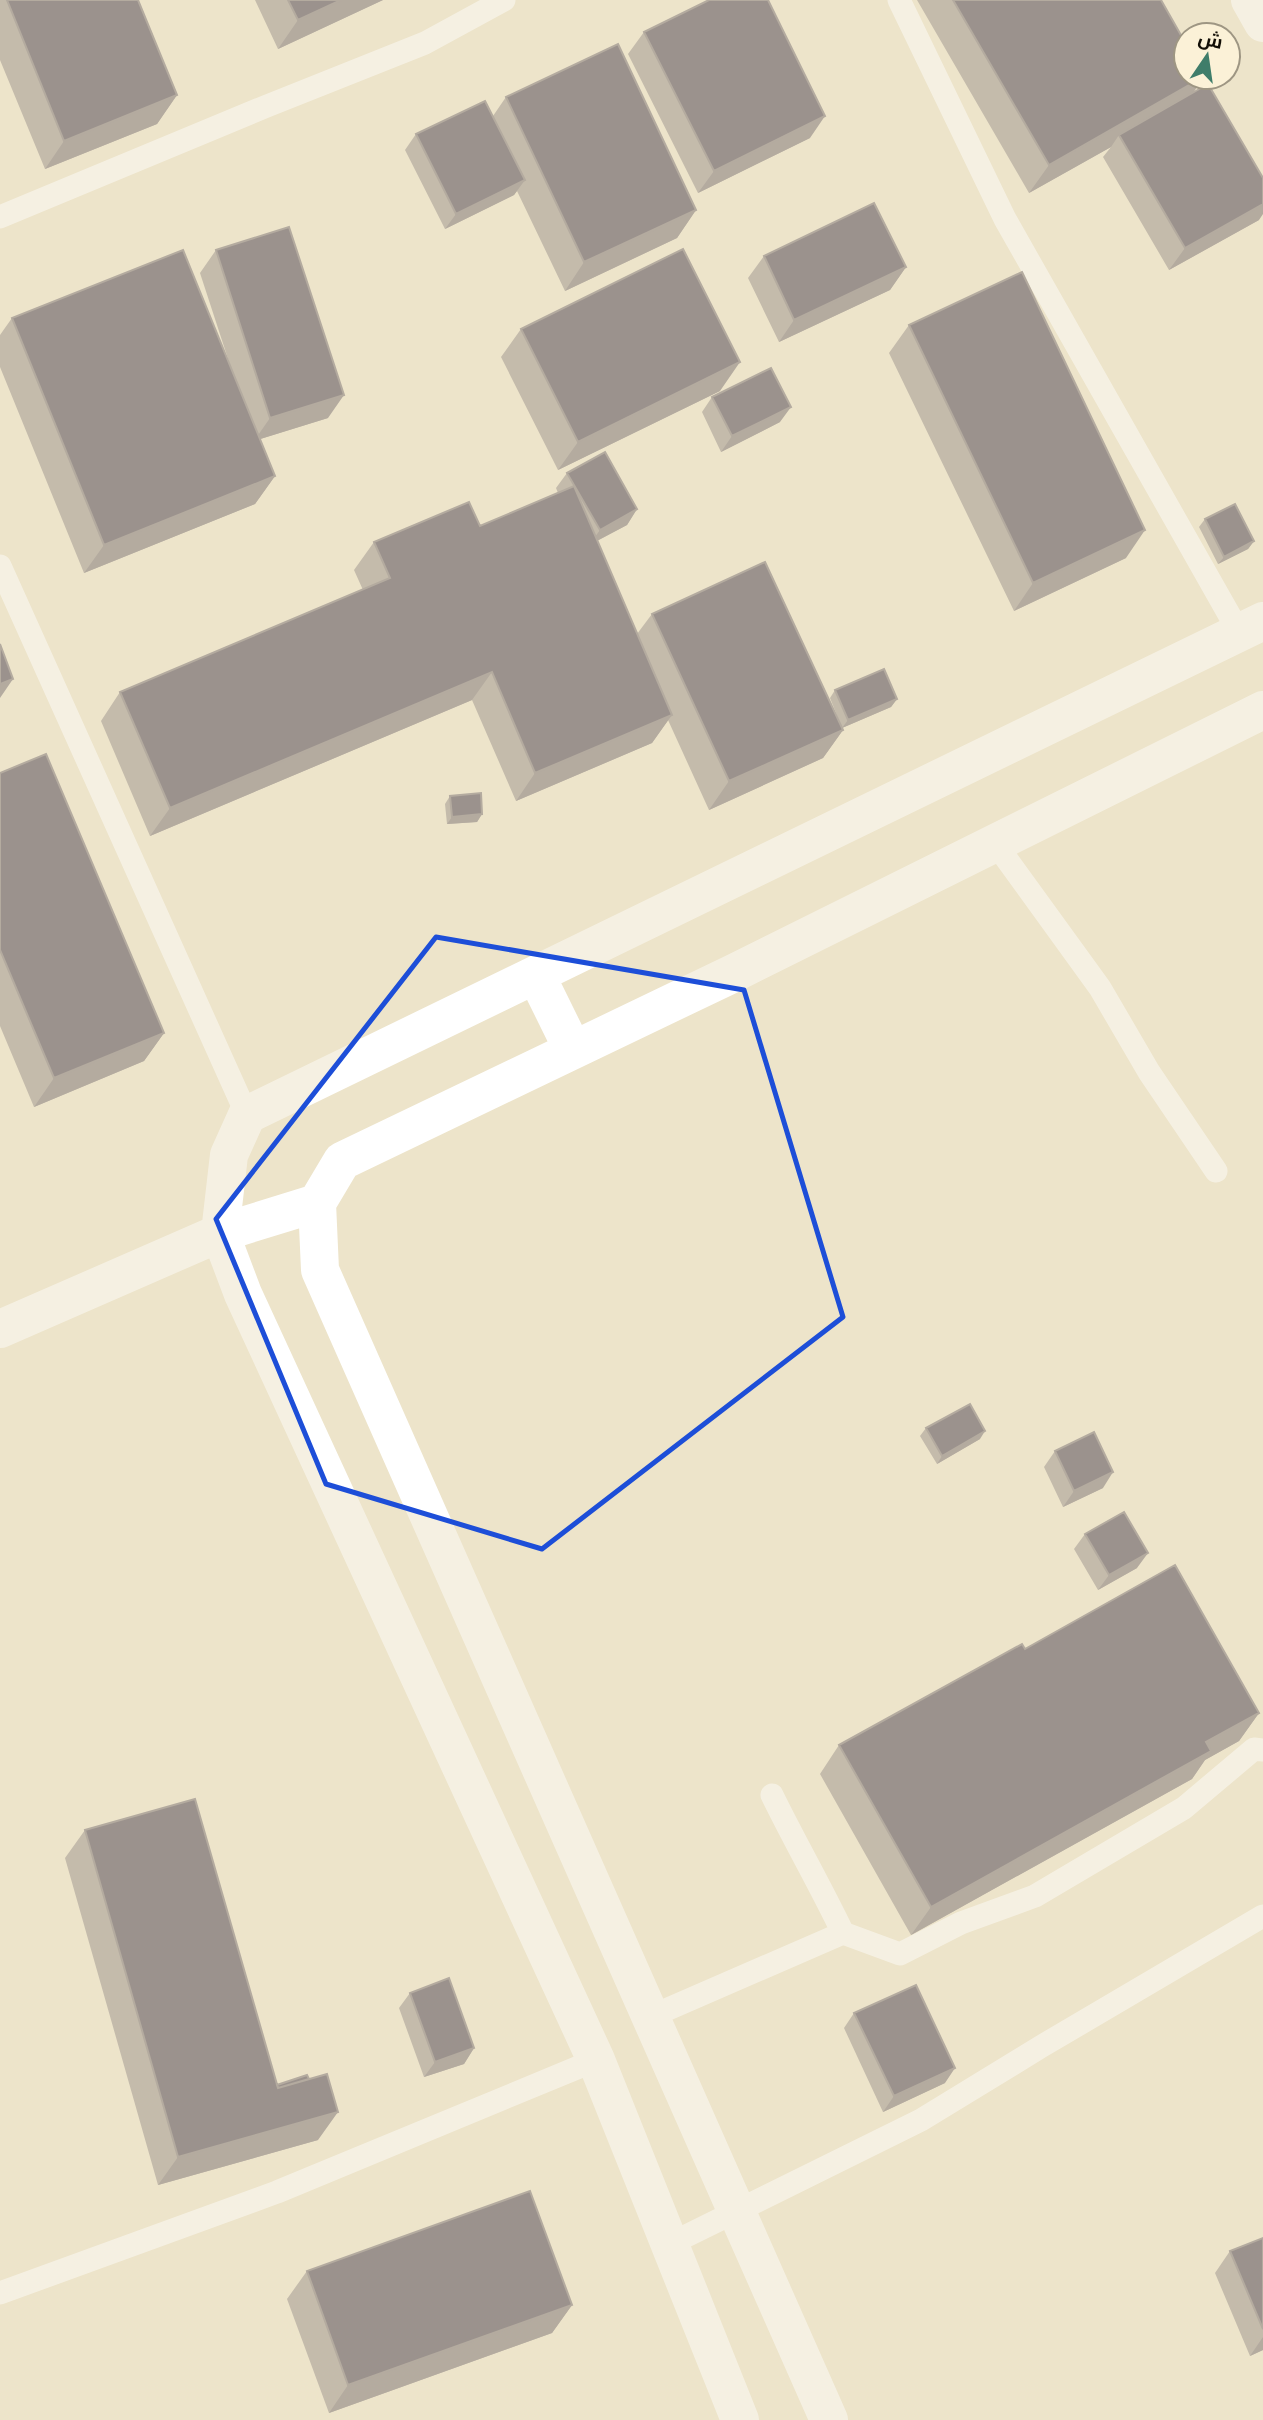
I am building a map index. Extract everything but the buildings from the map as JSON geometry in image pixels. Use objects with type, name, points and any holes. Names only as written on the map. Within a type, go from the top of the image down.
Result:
[{"type":"street","points":[[1250,0],[1263,23]]},
{"type":"street","points":[[740,2420],[596,2060],[243,1294],[220,1233],[229,1155],[247,1115],[1251,627]]},
{"type":"street","points":[[829,2420],[320,1270],[317,1203],[342,1161],[734,973],[1263,709]]},
{"type":"street","points":[[536,975],[573,1049]]},
{"type":"street","points":[[0,1329],[220,1233],[317,1203]]},
{"type":"lane","points":[[0,217],[425,43],[504,0]]},
{"type":"lane","points":[[899,0],[1005,219],[1251,627]]},
{"type":"lane","points":[[0,566],[247,1115]]},
{"type":"lane","points":[[995,843],[1100,988],[1149,1072],[1216,1171]]},
{"type":"lane","points":[[652,2016],[843,1933],[900,1954],[961,1923],[1035,1896],[1184,1808],[1254,1749],[1263,1750]]},
{"type":"lane","points":[[772,1796],[843,1933]]},
{"type":"lane","points":[[670,2244],[921,2120],[1263,1916]]},
{"type":"lane","points":[[0,2292],[277,2192],[596,2060]]},
{"type":"highlighted area","points":[[436,937],[744,990],[843,1317],[542,1549],[326,1484],[216,1219]]}]
